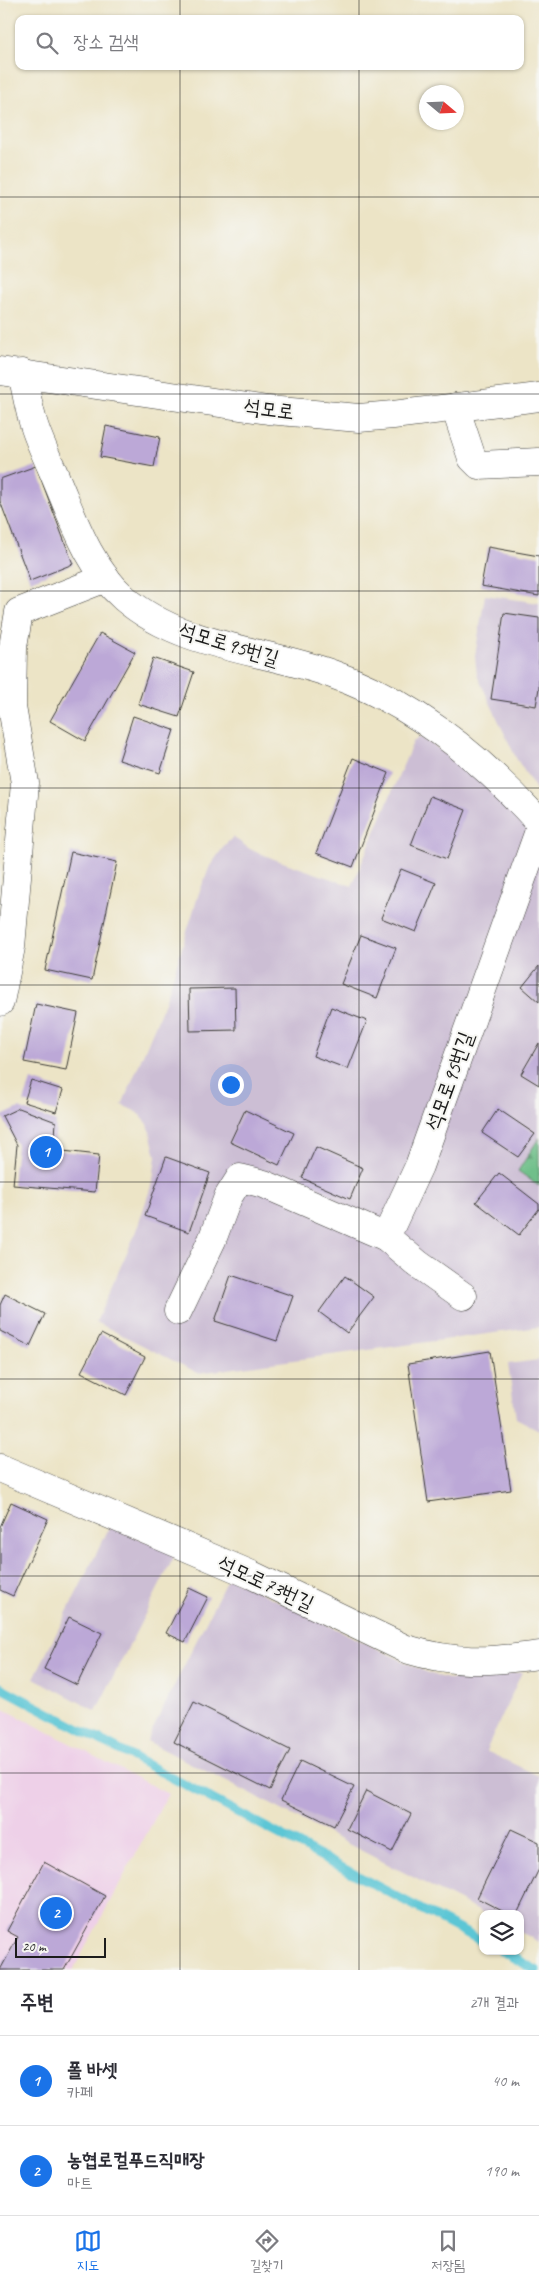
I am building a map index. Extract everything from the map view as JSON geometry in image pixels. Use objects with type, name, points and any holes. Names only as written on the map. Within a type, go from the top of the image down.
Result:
[{"type":"street","name":"석모로","points":[[11,372],[268,410],[323,415],[368,417],[539,397]]},
{"type":"street","name":"석모로95번길","points":[[11,372],[82,538],[106,578],[124,597],[145,613],[191,637],[331,673],[374,690],[421,718],[466,751],[521,802],[539,822]]},
{"type":"street","points":[[455,407],[472,458],[479,465],[539,462]]},
{"type":"street","points":[[0,1002],[11,947],[9,866],[25,783],[12,707],[13,648],[19,612],[106,578]]},
{"type":"street","name":"석모로95번길","points":[[386,1237],[418,1166],[539,831]]},
{"type":"street","points":[[178,1311],[212,1240],[228,1197],[240,1178],[264,1184],[386,1237],[418,1264],[463,1296]]},
{"type":"street","name":"석모로73번길","points":[[0,1468],[252,1575],[406,1649],[426,1655],[478,1662],[539,1655]]},
{"type":"shaded area","points":[[485,595],[539,603],[539,794],[516,758],[477,675],[475,656]]},
{"type":"shaded area","points":[[420,736],[463,765],[539,834],[539,1138],[518,1171],[539,1186],[539,1327],[198,1373],[96,1322],[136,1232],[153,1180],[156,1156],[148,1124],[137,1112],[122,1105],[165,1002],[199,893],[210,866],[225,845],[233,837],[250,849],[274,859],[352,886],[413,742]]},
{"type":"shaded area","points":[[539,1360],[539,1430],[516,1418],[508,1364]]},
{"type":"shaded area","points":[[110,1526],[176,1553],[96,1711],[34,1678]]},
{"type":"shaded area","points":[[228,1577],[428,1673],[448,1679],[522,1672],[486,1751],[539,1776],[539,1942],[524,1934],[524,1910],[479,1911],[147,1741]]},
{"type":"shaded area","points":[[0,1707],[168,1794],[73,1970],[0,1970]]},
{"type":"green space","points":[[539,1138],[539,1186],[518,1171]]},
{"type":"building","points":[[106,426],[160,437],[154,467],[100,457]]},
{"type":"building","points":[[36,466],[73,564],[30,581],[0,501],[0,479]]},
{"type":"building","points":[[488,547],[539,556],[539,596],[481,586]]},
{"type":"building","points":[[504,613],[539,618],[539,688],[536,706],[491,699]]},
{"type":"building","points":[[100,633],[135,652],[85,741],[50,721]]},
{"type":"building","points":[[153,658],[194,672],[179,717],[138,704]]},
{"type":"building","points":[[133,716],[174,730],[160,773],[119,760]]},
{"type":"building","points":[[353,758],[389,773],[353,867],[316,853]]},
{"type":"building","points":[[430,796],[466,810],[447,859],[411,845]]},
{"type":"building","points":[[71,852],[117,862],[92,980],[45,970]]},
{"type":"building","points":[[401,869],[436,883],[416,932],[381,918]]},
{"type":"building","points":[[361,935],[396,948],[377,998],[341,984]]},
{"type":"building","points":[[539,966],[539,1002],[522,987]]},
{"type":"building","points":[[235,988],[236,1030],[190,1031],[189,989]]},
{"type":"building","points":[[36,1004],[78,1013],[66,1070],[24,1062]]},
{"type":"building","points":[[331,1007],[367,1021],[348,1069],[313,1056]]},
{"type":"building","points":[[539,1043],[539,1085],[521,1074]]},
{"type":"building","points":[[31,1080],[63,1090],[56,1112],[24,1102]]},
{"type":"building","points":[[19,1108],[56,1122],[54,1150],[99,1155],[95,1192],[13,1185],[17,1145],[2,1116]]},
{"type":"building","points":[[498,1109],[535,1134],[518,1157],[482,1133]]},
{"type":"building","points":[[245,1110],[294,1133],[279,1165],[230,1142]]},
{"type":"building","points":[[316,1147],[363,1168],[350,1199],[302,1178]]},
{"type":"building","points":[[166,1157],[210,1173],[189,1232],[145,1216]]},
{"type":"building","points":[[499,1173],[539,1204],[539,1209],[519,1235],[476,1202]]},
{"type":"building","points":[[231,1275],[293,1296],[277,1341],[215,1321]]},
{"type":"building","points":[[345,1276],[374,1297],[347,1333],[319,1312]]},
{"type":"building","points":[[5,1294],[45,1314],[30,1346],[0,1331],[0,1305]]},
{"type":"building","points":[[101,1334],[145,1357],[126,1395],[81,1372]]},
{"type":"building","points":[[490,1351],[511,1490],[428,1502],[408,1364]]},
{"type":"building","points":[[11,1502],[48,1519],[13,1596],[0,1590],[0,1527]]},
{"type":"building","points":[[189,1588],[208,1597],[185,1642],[166,1633]]},
{"type":"building","points":[[69,1617],[102,1633],[77,1685],[44,1669]]},
{"type":"building","points":[[194,1702],[290,1750],[270,1790],[174,1742]]},
{"type":"building","points":[[300,1761],[354,1787],[334,1826],[281,1800]]},
{"type":"building","points":[[366,1791],[411,1814],[392,1852],[347,1829]]},
{"type":"building","points":[[511,1829],[539,1842],[539,1869],[519,1910],[500,1910],[477,1898]]},
{"type":"building","points":[[44,1862],[105,1896],[64,1970],[0,1970],[18,1937],[7,1931]]},
{"type":"waterway","points":[[0,1687],[479,1940]]},
{"type":"waterway","points":[[508,1955],[536,1970]]},
{"type":"place","name":"폴 바셋","points":[[46,1152]]},
{"type":"place","name":"농협로컬푸드직매장","points":[[56,1913]]}]
